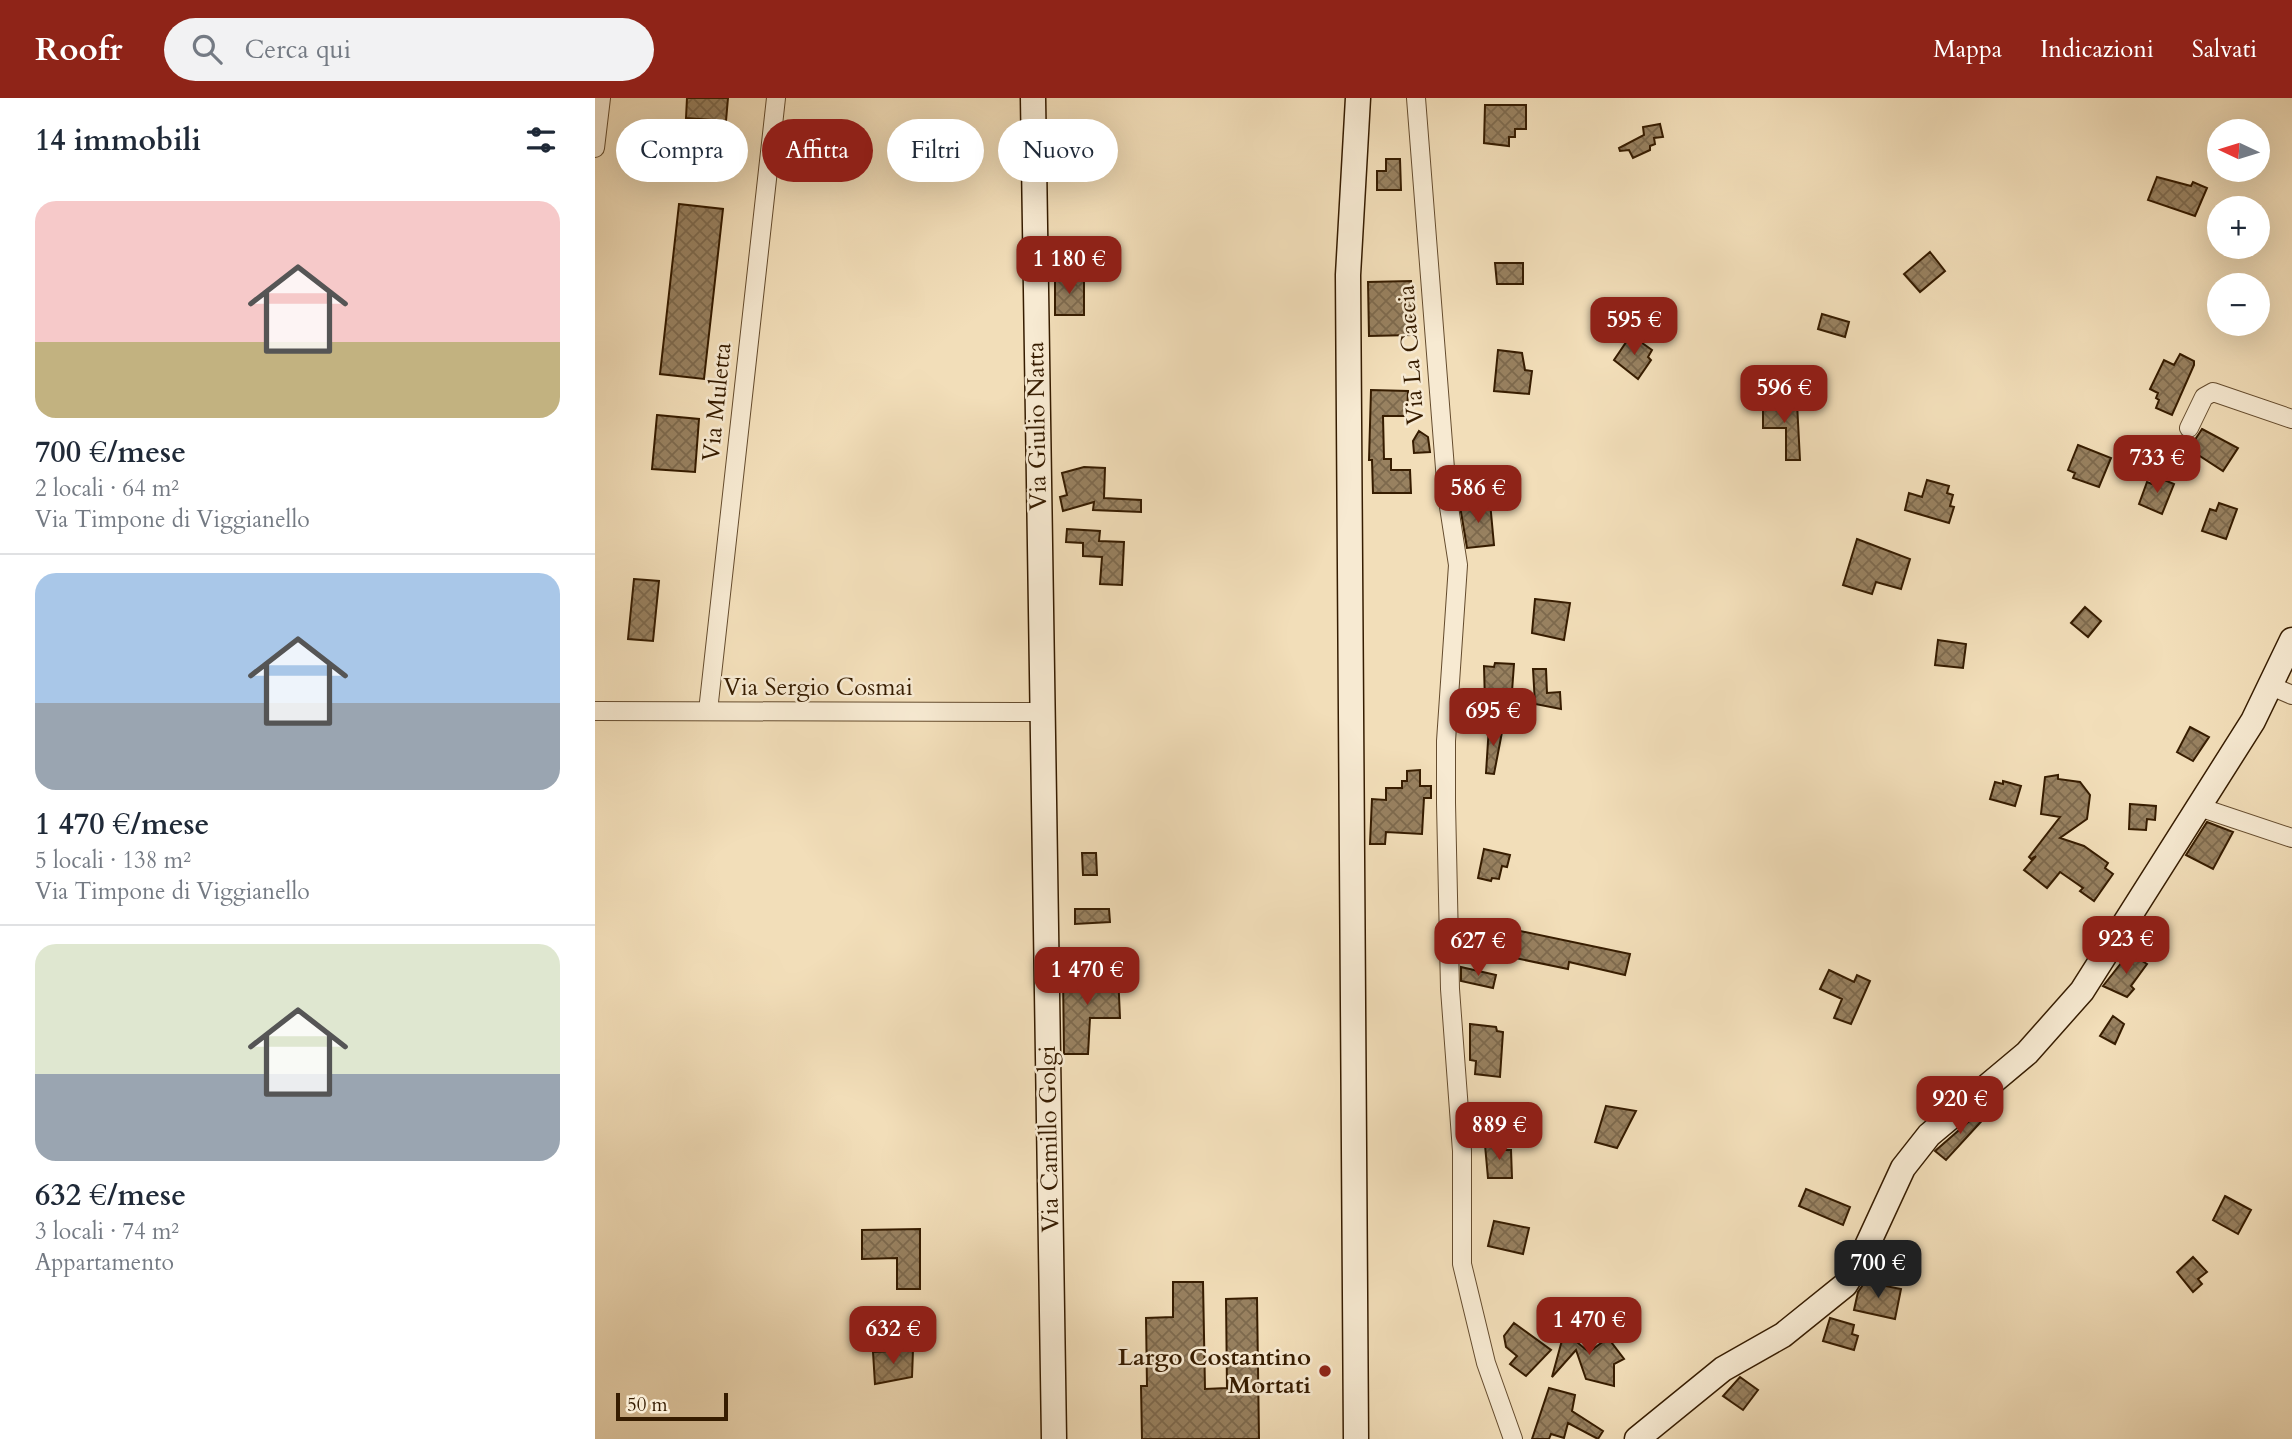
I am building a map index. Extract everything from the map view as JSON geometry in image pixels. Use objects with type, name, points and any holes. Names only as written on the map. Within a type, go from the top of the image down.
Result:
[{"type":"street","points":[[595,148],[601,98]]},
{"type":"street","name":"Via Muletta","points":[[708,711],[776,98]]},
{"type":"street","name":"Via Giulio Natta","points":[[1033,98],[1041,712]]},
{"type":"street","points":[[1356,1439],[1348,275],[1358,98]]},
{"type":"street","name":"Via La Caccia","points":[[1416,98],[1444,471],[1458,565],[1446,741],[1446,803],[1450,989],[1462,1151],[1462,1264],[1486,1363],[1513,1439]]},
{"type":"street","points":[[2189,428],[2204,397],[2213,392],[2292,419]]},
{"type":"street","points":[[1637,1439],[1723,1369],[1783,1335],[1845,1285],[1866,1250],[1903,1168],[1929,1135],[2027,1054],[2083,991],[2253,721],[2281,690],[2292,640]]},
{"type":"street","name":"Via Sergio Cosmai","points":[[595,712],[1041,712]]},
{"type":"street","name":"Via Camillo Golgi","points":[[1041,712],[1054,1439]]},
{"type":"street","points":[[2199,807],[2292,838]]},
{"type":"building","points":[[687,98],[728,98],[726,119],[686,118]]},
{"type":"building","points":[[1485,105],[1526,105],[1526,129],[1515,129],[1515,137],[1509,137],[1509,146],[1484,143]]},
{"type":"building","points":[[1660,124],[1663,137],[1654,138],[1655,144],[1650,146],[1650,150],[1633,158],[1629,150],[1620,151],[1619,148],[1644,135],[1643,127]]},
{"type":"building","points":[[1386,159],[1400,159],[1401,190],[1377,190],[1377,171],[1386,171]]},
{"type":"building","points":[[2157,177],[2191,186],[2193,182],[2207,188],[2195,216],[2148,200]]},
{"type":"building","points":[[679,204],[723,209],[704,379],[660,374]]},
{"type":"building","points":[[1930,252],[1945,271],[1920,292],[1904,274]]},
{"type":"building","points":[[1495,263],[1523,263],[1523,284],[1497,284]]},
{"type":"building","points":[[1055,277],[1084,278],[1084,315],[1055,315]]},
{"type":"building","points":[[1411,281],[1412,335],[1369,336],[1368,282]]},
{"type":"building","points":[[1822,314],[1849,322],[1845,337],[1818,329]]},
{"type":"building","points":[[1631,335],[1652,350],[1648,357],[1651,360],[1638,379],[1614,360]]},
{"type":"building","points":[[1498,350],[1522,353],[1525,370],[1532,371],[1529,394],[1494,391]]},
{"type":"building","points":[[2180,354],[2194,361],[2194,365],[2172,415],[2156,408],[2158,393],[2150,389],[2164,360],[2174,365]]},
{"type":"building","points":[[1371,390],[1408,391],[1407,416],[1383,416],[1384,459],[1391,459],[1391,470],[1410,470],[1411,493],[1373,493],[1372,460],[1369,460]]},
{"type":"building","points":[[1763,403],[1797,403],[1800,460],[1786,460],[1786,428],[1763,428]]},
{"type":"building","points":[[657,415],[699,419],[695,472],[652,469]]},
{"type":"building","points":[[2202,429],[2238,448],[2223,471],[2189,449]]},
{"type":"building","points":[[1419,431],[1428,437],[1430,452],[1414,453],[1413,441]]},
{"type":"building","points":[[2078,445],[2111,458],[2099,487],[2073,478],[2075,473],[2068,470]]},
{"type":"building","points":[[1084,467],[1105,468],[1104,498],[1141,500],[1141,512],[1093,510],[1094,502],[1063,511],[1060,497],[1067,495],[1062,473]]},
{"type":"building","points":[[2155,476],[2174,484],[2162,514],[2139,504],[2147,482],[2152,484]]},
{"type":"building","points":[[1927,480],[1949,486],[1947,493],[1953,495],[1950,506],[1954,507],[1949,523],[1905,510],[1909,493],[1922,497]]},
{"type":"building","points":[[1490,502],[1494,545],[1467,548],[1460,506]]},
{"type":"building","points":[[2219,503],[2237,509],[2226,539],[2202,531],[2210,509],[2216,511]]},
{"type":"building","points":[[1067,529],[1100,531],[1099,541],[1124,542],[1122,585],[1100,584],[1102,557],[1083,556],[1083,543],[1066,542]]},
{"type":"building","points":[[1857,539],[1910,559],[1901,589],[1876,582],[1872,594],[1843,585]]},
{"type":"building","points":[[634,579],[659,581],[653,641],[628,639]]},
{"type":"building","points":[[1535,599],[1570,603],[1564,640],[1532,633]]},
{"type":"building","points":[[2085,607],[2101,621],[2088,637],[2071,623]]},
{"type":"building","points":[[1938,640],[1966,644],[1963,668],[1935,665]]},
{"type":"building","points":[[1495,663],[1514,664],[1511,705],[1485,703],[1484,666],[1494,667]]},
{"type":"building","points":[[1533,669],[1546,669],[1547,693],[1560,692],[1561,709],[1535,704]]},
{"type":"building","points":[[1489,726],[1503,727],[1494,774],[1486,773]]},
{"type":"building","points":[[2190,727],[2209,737],[2193,761],[2177,752]]},
{"type":"building","points":[[1420,770],[1420,786],[1431,786],[1431,798],[1424,798],[1422,834],[1386,832],[1385,844],[1370,844],[1372,799],[1386,800],[1386,788],[1402,788],[1402,781],[1407,781],[1407,771]]},
{"type":"building","points":[[2058,775],[2058,779],[2080,782],[2090,795],[2087,819],[2060,838],[2084,846],[2108,863],[2105,868],[2113,874],[2094,901],[2080,891],[2083,888],[2060,872],[2047,888],[2024,870],[2036,856],[2031,859],[2029,857],[2060,817],[2041,814],[2045,777]]},
{"type":"building","points":[[2003,781],[2021,786],[2015,806],[1990,799],[1995,782],[2003,784]]},
{"type":"building","points":[[2130,804],[2156,806],[2155,820],[2147,819],[2146,830],[2129,829]]},
{"type":"building","points":[[2207,822],[2233,832],[2213,869],[2186,855]]},
{"type":"building","points":[[1484,849],[1510,855],[1507,867],[1502,866],[1499,879],[1492,878],[1491,881],[1478,878]]},
{"type":"building","points":[[1082,853],[1096,853],[1097,875],[1083,875]]},
{"type":"building","points":[[1075,909],[1109,909],[1110,922],[1075,924]]},
{"type":"building","points":[[1520,931],[1630,954],[1625,975],[1569,962],[1568,969],[1515,958]]},
{"type":"building","points":[[2129,953],[2147,964],[2131,986],[2134,989],[2127,997],[2103,986]]},
{"type":"building","points":[[1461,967],[1496,975],[1493,988],[1461,981]]},
{"type":"building","points":[[1829,970],[1854,982],[1857,975],[1870,981],[1851,1024],[1834,1018],[1842,999],[1820,989]]},
{"type":"building","points":[[1118,973],[1120,1018],[1090,1018],[1088,1054],[1064,1054],[1063,974]]},
{"type":"building","points":[[2113,1016],[2124,1024],[2115,1044],[2100,1036]]},
{"type":"building","points":[[1470,1024],[1496,1027],[1497,1031],[1503,1032],[1500,1077],[1475,1074],[1476,1061],[1470,1060]]},
{"type":"building","points":[[1606,1106],[1636,1111],[1617,1148],[1595,1142]]},
{"type":"building","points":[[1981,1111],[1988,1114],[1946,1160],[1935,1151]]},
{"type":"building","points":[[1485,1145],[1502,1145],[1502,1150],[1511,1150],[1512,1178],[1488,1178]]},
{"type":"building","points":[[1806,1189],[1850,1207],[1843,1225],[1799,1206]]},
{"type":"building","points":[[2225,1196],[2251,1210],[2238,1234],[2213,1220]]},
{"type":"building","points":[[1494,1221],[1529,1228],[1523,1254],[1488,1246]]},
{"type":"building","points":[[920,1229],[920,1289],[897,1289],[897,1258],[862,1259],[862,1230]]},
{"type":"building","points":[[2193,1257],[2207,1272],[2198,1279],[2202,1284],[2193,1292],[2177,1272]]},
{"type":"building","points":[[1173,1282],[1203,1282],[1205,1389],[1227,1388],[1226,1299],[1257,1298],[1259,1439],[1142,1439],[1141,1386],[1147,1386],[1146,1318],[1173,1317]]},
{"type":"building","points":[[1865,1282],[1901,1289],[1895,1319],[1854,1310],[1858,1292]]},
{"type":"building","points":[[1568,1318],[1581,1330],[1573,1339],[1589,1352],[1608,1338],[1624,1359],[1614,1364],[1614,1386],[1586,1379],[1576,1350],[1552,1377]]},
{"type":"building","points":[[1830,1318],[1854,1325],[1852,1334],[1858,1336],[1854,1350],[1823,1341]]},
{"type":"building","points":[[1514,1323],[1551,1350],[1526,1376],[1510,1364],[1517,1356],[1506,1347],[1504,1336]]},
{"type":"building","points":[[913,1350],[912,1377],[875,1384],[873,1352]]},
{"type":"building","points":[[1740,1377],[1758,1390],[1743,1410],[1723,1396]]},
{"type":"building","points":[[1549,1388],[1575,1395],[1572,1411],[1603,1431],[1598,1439],[1568,1423],[1564,1438],[1551,1434],[1549,1439],[1532,1439]]},
{"type":"place","name":"Largo Costantino Mortati","points":[[1325,1371]]}]
